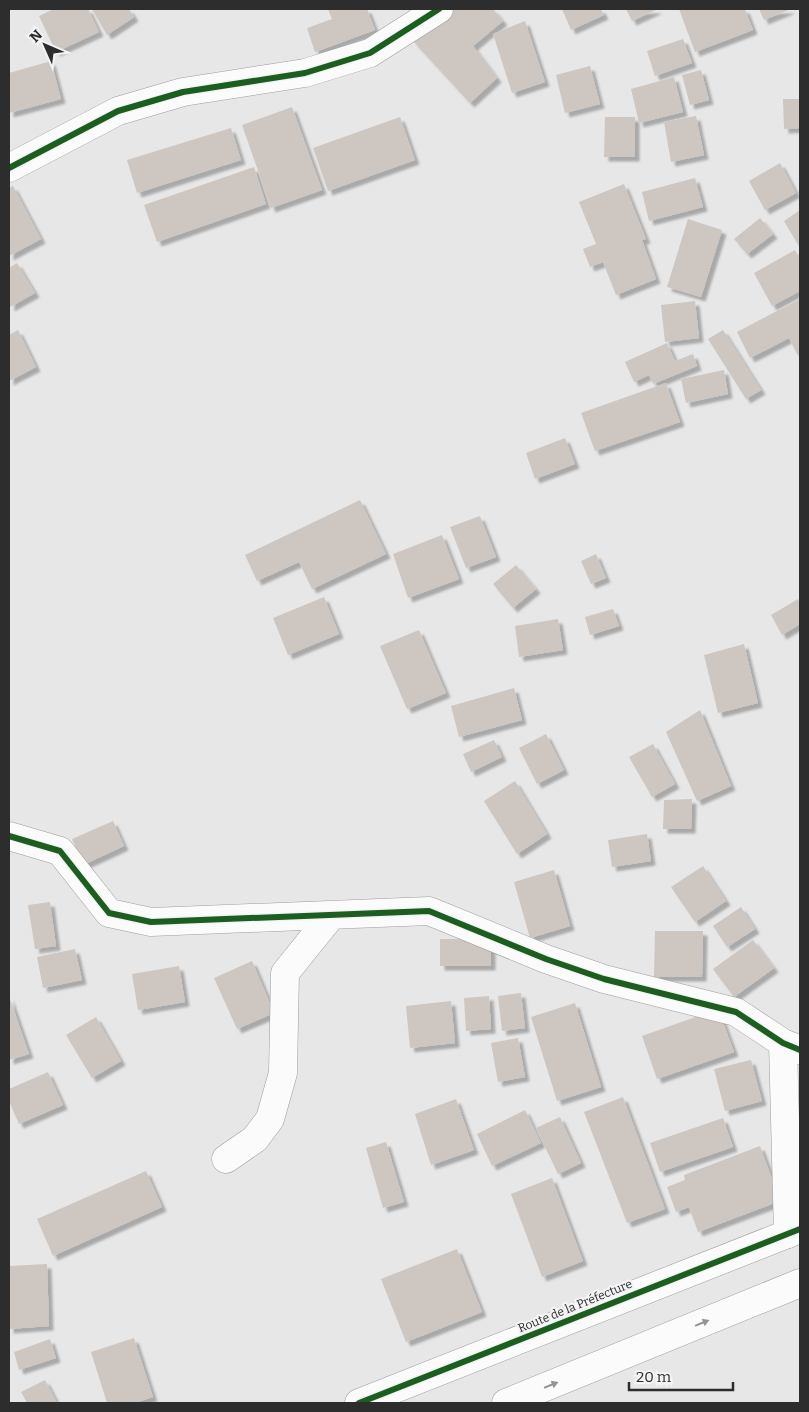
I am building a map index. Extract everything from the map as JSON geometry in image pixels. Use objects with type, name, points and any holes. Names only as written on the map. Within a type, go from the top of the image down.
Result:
[{"type":"street","points":[[9,168],[118,111],[184,92],[305,72],[370,53],[439,9]]},
{"type":"street","points":[[9,836],[60,851],[109,913],[151,922],[429,911],[546,960],[604,979],[736,1012],[792,1046],[794,1231]]},
{"type":"street","points":[[226,1159],[255,1139],[270,1119],[283,1073],[285,973],[331,916]]},
{"type":"street","name":"Route de la Préfecture","points":[[359,1403],[794,1231]]},
{"type":"street","points":[[506,1403],[800,1283]]},
{"type":"building","points":[[54,9],[88,9],[99,32],[56,52],[39,16]]},
{"type":"building","points":[[92,9],[129,9],[134,17],[107,35]]},
{"type":"building","points":[[328,9],[367,9],[375,30],[315,52],[307,28],[332,19]]},
{"type":"building","points":[[453,9],[493,9],[503,21],[473,46],[497,78],[470,103],[413,41]]},
{"type":"building","points":[[562,9],[601,9],[604,15],[571,30]]},
{"type":"building","points":[[626,9],[658,9],[632,21]]},
{"type":"building","points":[[679,9],[745,9],[753,30],[695,52]]},
{"type":"building","points":[[759,9],[791,9],[764,20]]},
{"type":"building","points":[[525,21],[545,82],[512,93],[493,34]]},
{"type":"building","points":[[683,39],[692,63],[655,76],[647,51]]},
{"type":"building","points":[[51,61],[61,99],[9,113],[9,73]]},
{"type":"building","points":[[590,66],[600,104],[565,113],[556,75]]},
{"type":"building","points":[[701,70],[709,100],[690,105],[682,75]]},
{"type":"building","points":[[674,77],[683,112],[639,123],[631,89]]},
{"type":"building","points":[[783,99],[800,99],[800,128],[784,129]]},
{"type":"building","points":[[292,107],[322,190],[271,208],[242,125]]},
{"type":"building","points":[[696,116],[704,155],[671,162],[664,122]]},
{"type":"building","points":[[400,117],[415,160],[328,191],[313,148]]},
{"type":"building","points":[[605,117],[635,117],[635,157],[604,157]]},
{"type":"building","points":[[231,128],[241,160],[137,193],[127,160]]},
{"type":"building","points":[[780,163],[796,193],[765,210],[749,181]]},
{"type":"building","points":[[254,167],[266,204],[157,242],[144,205]]},
{"type":"building","points":[[695,178],[703,207],[649,221],[642,192]]},
{"type":"building","points":[[624,184],[646,239],[642,240],[656,279],[616,295],[603,262],[590,267],[583,249],[596,244],[579,202]]},
{"type":"building","points":[[13,186],[41,239],[9,256],[9,188]]},
{"type":"building","points":[[800,210],[800,248],[784,221]]},
{"type":"building","points":[[760,218],[773,234],[747,254],[734,239]]},
{"type":"building","points":[[688,219],[722,230],[701,297],[667,287]]},
{"type":"building","points":[[795,250],[800,260],[800,291],[772,306],[754,273]]},
{"type":"building","points":[[17,263],[35,293],[10,307],[9,268]]},
{"type":"building","points":[[800,299],[800,354],[798,356],[789,338],[750,358],[737,332]]},
{"type":"building","points":[[695,301],[699,338],[665,342],[661,305]]},
{"type":"building","points":[[18,330],[36,367],[9,381],[9,335]]},
{"type":"building","points":[[723,330],[761,390],[746,399],[708,339]]},
{"type":"building","points":[[667,343],[675,361],[693,354],[697,366],[653,384],[649,375],[634,382],[625,362]]},
{"type":"building","points":[[724,370],[728,394],[686,403],[681,379]]},
{"type":"building","points":[[666,383],[680,422],[595,451],[581,413]]},
{"type":"building","points":[[565,438],[575,464],[535,479],[526,453]]},
{"type":"building","points":[[360,500],[386,554],[312,589],[299,562],[257,581],[245,555]]},
{"type":"building","points":[[480,516],[496,557],[466,568],[450,527]]},
{"type":"building","points":[[442,535],[459,579],[408,598],[393,554]]},
{"type":"building","points":[[596,554],[606,578],[591,584],[581,561]]},
{"type":"building","points":[[516,565],[536,589],[513,608],[493,584]]},
{"type":"building","points":[[324,597],[339,634],[288,655],[273,618]]},
{"type":"building","points":[[798,599],[800,604],[800,624],[782,635],[771,615]]},
{"type":"building","points":[[613,609],[619,626],[590,635],[585,617]]},
{"type":"building","points":[[558,619],[563,650],[519,657],[515,626]]},
{"type":"building","points":[[419,630],[446,693],[407,709],[380,646]]},
{"type":"building","points":[[744,644],[758,703],[718,713],[704,655]]},
{"type":"building","points":[[514,688],[522,720],[459,737],[451,706]]},
{"type":"building","points":[[700,710],[731,786],[697,801],[666,732]]},
{"type":"building","points":[[546,734],[564,770],[537,784],[519,748]]},
{"type":"building","points":[[494,740],[502,757],[471,772],[463,754]]},
{"type":"building","points":[[653,744],[675,784],[652,797],[629,757]]},
{"type":"building","points":[[515,781],[547,834],[517,854],[484,801]]},
{"type":"building","points":[[692,799],[691,829],[663,829],[664,800]]},
{"type":"building","points":[[113,821],[124,846],[83,865],[72,839]]},
{"type":"building","points":[[647,834],[651,861],[612,867],[608,840]]},
{"type":"building","points":[[703,866],[726,901],[695,922],[671,887]]},
{"type":"building","points":[[554,870],[570,926],[530,938],[514,882]]},
{"type":"building","points":[[50,902],[56,946],[35,949],[28,905]]},
{"type":"building","points":[[741,907],[755,929],[727,947],[713,926]]},
{"type":"building","points":[[655,931],[703,931],[702,977],[654,977]]},
{"type":"building","points":[[440,939],[491,939],[491,966],[440,966]]},
{"type":"building","points":[[753,940],[774,968],[734,997],[713,969]]},
{"type":"building","points":[[75,949],[82,980],[43,988],[37,957]]},
{"type":"building","points":[[252,961],[274,1013],[237,1029],[214,978]]},
{"type":"building","points":[[179,966],[185,1002],[138,1010],[132,974]]},
{"type":"building","points":[[521,993],[525,1028],[502,1031],[498,996]]},
{"type":"building","points":[[9,996],[29,1054],[9,1060]]},
{"type":"building","points":[[489,996],[491,1029],[466,1031],[464,998]]},
{"type":"building","points":[[451,1001],[455,1043],[410,1048],[406,1006]]},
{"type":"building","points":[[575,1003],[601,1087],[557,1101],[531,1017]]},
{"type":"building","points":[[718,1009],[734,1052],[657,1079],[642,1036]]},
{"type":"building","points":[[96,1017],[121,1061],[92,1078],[66,1035]]},
{"type":"building","points":[[518,1038],[525,1077],[498,1082],[491,1043]]},
{"type":"building","points":[[751,1060],[762,1101],[725,1111],[714,1069]]},
{"type":"building","points":[[48,1072],[63,1105],[19,1124],[9,1101],[9,1089]]},
{"type":"building","points":[[623,1097],[665,1209],[627,1223],[584,1112]]},
{"type":"building","points":[[456,1099],[474,1150],[431,1165],[415,1114]]},
{"type":"building","points":[[525,1110],[541,1143],[492,1166],[477,1134]]},
{"type":"building","points":[[560,1117],[581,1163],[558,1174],[536,1128]]},
{"type":"building","points":[[723,1118],[733,1147],[660,1172],[650,1143]]},
{"type":"building","points":[[386,1142],[404,1202],[383,1208],[366,1148]]},
{"type":"building","points":[[760,1146],[780,1201],[698,1232],[689,1207],[676,1212],[667,1187],[685,1180],[684,1175]]},
{"type":"building","points":[[146,1171],[162,1207],[53,1256],[37,1219]]},
{"type":"building","points":[[552,1178],[583,1261],[542,1277],[511,1194]]},
{"type":"building","points":[[457,1249],[482,1312],[406,1342],[381,1279]]},
{"type":"building","points":[[47,1264],[49,1326],[9,1329],[9,1266]]},
{"type":"building","points":[[134,1338],[153,1397],[134,1403],[107,1403],[91,1352]]},
{"type":"building","points":[[50,1339],[56,1358],[19,1370],[14,1352]]},
{"type":"building","points":[[45,1380],[57,1403],[27,1403],[21,1392]]},
{"type":"cycle path","points":[[9,168],[118,111],[183,92],[305,73],[370,53],[439,9]]},
{"type":"cycle path","points":[[9,836],[60,851],[109,913],[151,922],[429,911],[546,959],[604,979],[736,1012],[783,1043],[800,1050]]},
{"type":"cycle path","points":[[359,1403],[800,1229]]}]
